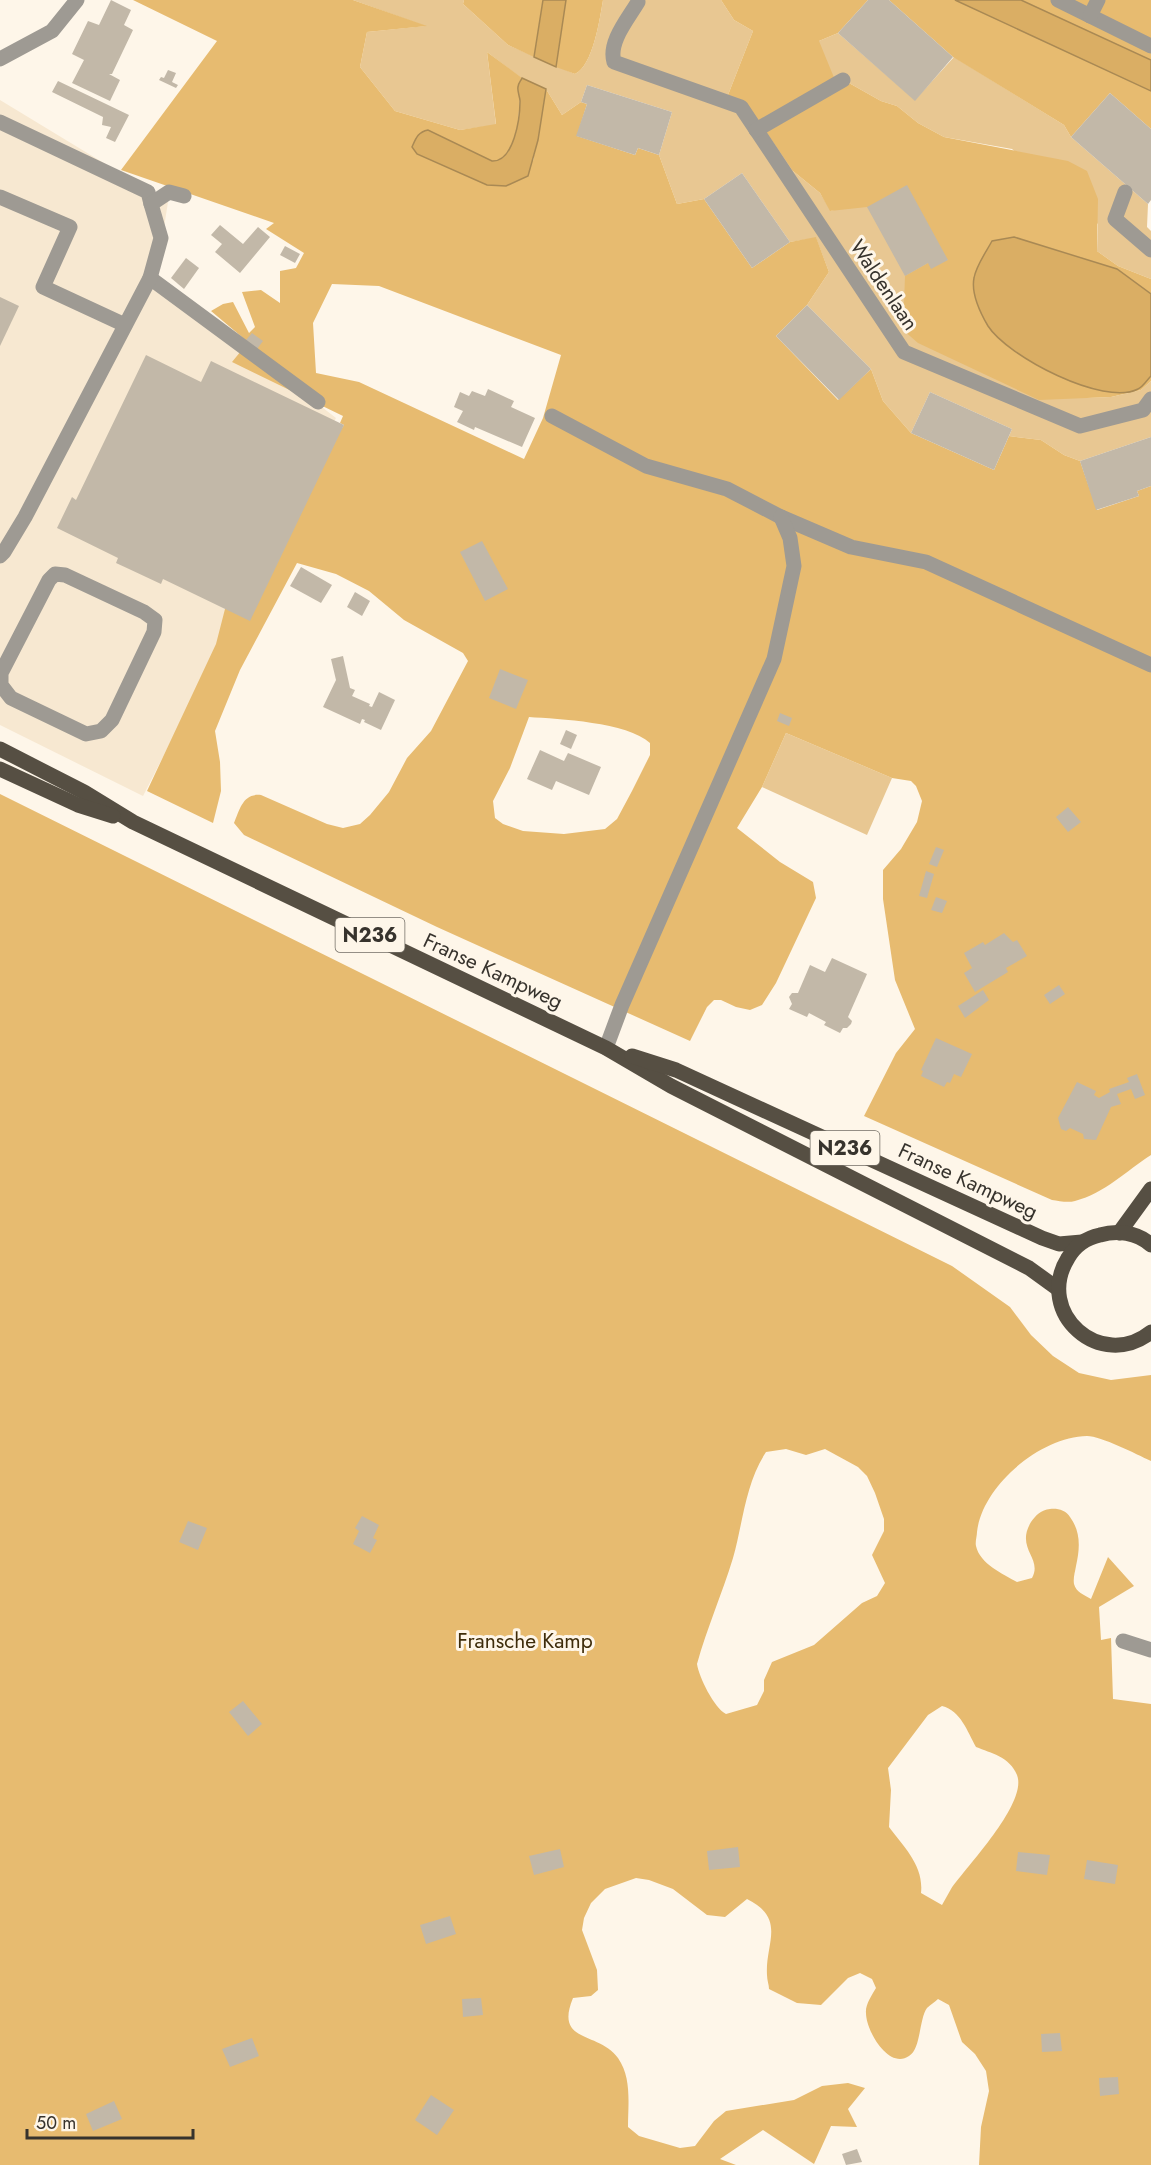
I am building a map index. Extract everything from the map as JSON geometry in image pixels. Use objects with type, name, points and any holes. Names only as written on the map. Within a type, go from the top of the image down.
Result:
[{"type":"main road","name":"Franse Kampweg","points":[[0,749],[84,792],[133,822],[606,1048],[681,1091],[1029,1268],[1058,1289]]},
{"type":"main road","name":"Franse Kampweg","points":[[0,769],[78,805],[133,822]]},
{"type":"main road","name":"Franse Kampweg","points":[[606,1048],[676,1070],[1042,1238],[1059,1244],[1082,1242]]},
{"type":"main road","points":[[1119,1233],[1151,1189]]},
{"type":"main road","name":"N236","points":[[1082,1242],[1090,1237],[1110,1232],[1132,1234],[1151,1243]]},
{"type":"main road","points":[[1082,1242],[1073,1250],[1062,1268],[1058,1289],[1066,1319],[1078,1332],[1093,1341],[1111,1345],[1128,1344],[1151,1332]]},
{"type":"street","points":[[0,59],[52,31],[77,0]]},
{"type":"street","points":[[1058,0],[1151,46]]},
{"type":"street","points":[[1090,16],[1098,0]]},
{"type":"street","name":"Waldenlaan","points":[[638,2],[616,40],[612,55],[614,62],[741,107],[904,352],[1080,426],[1143,410],[1151,399]]},
{"type":"street","points":[[756,130],[843,80]]},
{"type":"street","points":[[0,122],[148,192],[161,238],[150,278],[25,517],[0,556]]},
{"type":"street","points":[[151,204],[169,192],[184,196]]},
{"type":"street","points":[[1125,192],[1115,219],[1151,250]]},
{"type":"street","points":[[0,197],[70,228],[43,287],[125,325]]},
{"type":"street","points":[[150,278],[318,402]]},
{"type":"street","points":[[552,416],[646,466],[727,489],[851,547],[926,562],[1151,665]]},
{"type":"street","points":[[606,1048],[622,1005],[774,659],[794,566],[790,538],[781,516]]},
{"type":"street","points":[[55,574],[74,579],[144,612],[155,620],[154,632],[112,720],[101,731],[94,733],[86,734],[10,698],[1,685],[6,650],[55,574]]},
{"type":"street","points":[[1123,1641],[1151,1650]]},
{"type":"shaded area","points":[[353,0],[464,0],[463,4],[508,45],[575,74],[587,62],[591,52],[603,0],[721,0],[734,20],[753,31],[728,95],[819,41],[838,33],[915,100],[954,57],[1064,125],[1071,137],[1148,204],[1147,227],[1151,231],[1151,279],[1118,266],[1097,251],[1098,224],[1012,149],[944,137],[918,123],[897,106],[881,101],[849,83],[793,171],[820,193],[831,211],[907,185],[948,260],[1083,398],[1111,397],[1141,390],[1151,381],[1151,437],[1080,461],[1064,455],[1041,440],[1009,436],[1012,429],[930,392],[911,433],[883,401],[871,369],[807,305],[829,272],[816,238],[790,242],[742,173],[704,199],[677,204],[659,155],[672,112],[587,85],[581,102],[562,115],[546,89],[520,77],[487,52],[496,125],[460,130],[395,111],[360,67],[367,32],[425,26]]},
{"type":"shaded area","points":[[543,0],[566,0],[556,67],[534,57]]},
{"type":"shaded area","points":[[955,0],[1021,0],[1151,60],[1151,91]]},
{"type":"shaded area","points":[[522,78],[546,89],[538,140],[528,176],[506,186],[487,185],[417,154],[412,147],[416,138],[428,130],[492,161],[500,159],[511,147],[517,128],[520,108],[518,86]]},
{"type":"shaded area","points":[[0,100],[168,202],[156,278],[336,418],[143,796],[0,725]]},
{"type":"shaded area","points":[[1014,237],[1117,269],[1151,294],[1151,376],[1142,387],[1123,393],[1103,391],[1057,376],[1015,351],[988,326],[975,297],[973,284],[975,273],[992,241]]},
{"type":"shaded area","points":[[786,733],[892,778],[867,835],[762,787]]},
{"type":"green space","points":[[133,0],[353,0],[427,26],[367,32],[360,67],[395,111],[460,130],[496,124],[487,52],[522,78],[518,87],[520,97],[518,124],[512,145],[504,158],[499,161],[492,161],[473,153],[437,163],[533,161],[546,89],[562,115],[581,102],[587,104],[577,136],[635,155],[638,148],[659,155],[677,204],[704,199],[752,268],[790,242],[816,237],[829,272],[807,305],[776,336],[838,400],[871,369],[883,401],[911,433],[994,470],[1009,436],[1041,440],[1064,455],[1080,461],[1097,510],[1139,496],[1137,491],[1151,486],[1151,1155],[1096,1193],[1069,1202],[1052,1200],[864,1116],[896,1053],[915,1029],[895,980],[883,899],[883,870],[901,849],[917,822],[922,801],[916,786],[911,781],[892,778],[786,733],[762,787],[737,828],[780,862],[813,882],[816,898],[776,983],[762,1005],[750,1010],[721,1000],[714,1000],[707,1007],[690,1041],[437,927],[244,835],[234,823],[246,799],[261,795],[327,824],[343,828],[360,824],[389,792],[407,758],[431,731],[468,661],[463,653],[404,620],[369,591],[336,574],[297,563],[240,670],[215,731],[220,762],[221,791],[213,823],[147,791],[216,644],[225,609],[344,425],[340,423],[343,416],[232,362],[241,351],[266,357],[211,311],[223,304],[233,302],[249,333],[255,327],[242,292],[261,290],[280,303],[280,271],[296,268],[304,253],[266,229],[274,223],[121,170],[217,41]],"holes":[[[332,284],[379,286],[561,355],[543,418],[524,459],[359,382],[316,373],[313,323]],[[529,717],[610,726],[626,730],[650,743],[650,755],[632,791],[617,819],[605,829],[564,834],[523,831],[503,824],[495,818],[493,801],[510,768]]]},
{"type":"green space","points":[[464,0],[543,0],[534,57],[508,45],[463,4]]},
{"type":"green space","points":[[566,0],[603,0],[591,52],[587,62],[575,74],[556,67]]},
{"type":"green space","points":[[721,0],[868,0],[838,33],[819,41],[835,80],[758,122],[728,95],[753,31],[734,20]]},
{"type":"green space","points":[[889,0],[1151,0],[1151,129],[1110,93],[1071,137],[1064,125],[953,57]]},
{"type":"green space","points":[[849,83],[881,101],[897,106],[918,123],[944,137],[1068,161],[1087,171],[1098,199],[1097,251],[1118,266],[1151,279],[1151,294],[1117,269],[1014,237],[992,241],[979,265],[989,327],[1006,344],[1053,374],[1138,389],[1151,376],[1151,381],[1141,390],[1111,397],[1039,400],[918,343],[903,330],[905,276],[928,263],[948,260],[867,207],[830,211],[820,193],[793,171],[765,130]]},
{"type":"green space","name":"Fransche Kamp","points":[[0,794],[952,1266],[1010,1307],[1031,1335],[1053,1356],[1079,1373],[1111,1380],[1151,1375],[1151,1461],[1119,1446],[1087,1436],[1051,1445],[1016,1467],[990,1498],[981,1515],[976,1546],[982,1558],[999,1572],[1017,1582],[1032,1578],[1034,1565],[1027,1546],[1027,1531],[1031,1522],[1041,1512],[1050,1509],[1061,1510],[1070,1517],[1078,1534],[1074,1582],[1078,1591],[1091,1599],[1108,1557],[1134,1586],[1099,1607],[1101,1640],[1111,1638],[1113,1699],[1151,1704],[1151,2165],[979,2165],[981,2127],[989,2091],[986,2071],[975,2054],[962,2042],[949,2005],[938,1999],[927,2008],[913,2052],[901,2059],[894,2058],[880,2047],[867,2021],[867,2007],[876,1988],[872,1979],[860,1973],[848,1978],[821,2005],[797,2003],[769,1989],[767,1963],[770,1923],[767,1915],[759,1907],[747,1899],[725,1917],[707,1915],[673,1889],[636,1878],[605,1889],[591,1903],[584,1918],[582,1930],[597,1970],[598,1990],[591,1996],[573,1998],[569,2013],[569,2023],[574,2030],[610,2050],[618,2058],[627,2083],[628,2127],[639,2136],[680,2148],[695,2146],[714,2121],[726,2111],[794,2100],[822,2086],[848,2083],[865,2088],[848,2109],[857,2127],[831,2126],[814,2164],[763,2130],[720,2159],[736,2165],[0,2165]],"holes":[[[786,1449],[806,1455],[825,1449],[858,1467],[867,1476],[884,1519],[884,1531],[872,1555],[885,1583],[877,1596],[862,1603],[814,1645],[772,1662],[764,1680],[764,1691],[757,1705],[726,1714],[721,1711],[708,1692],[697,1664],[733,1558],[753,1477],[766,1452]],[[942,1706],[959,1717],[976,1747],[999,1756],[1010,1764],[1017,1775],[1018,1787],[1014,1801],[1005,1817],[951,1889],[942,1905],[921,1893],[921,1883],[916,1866],[889,1827],[891,1790],[888,1768],[928,1715]]]},
{"type":"building","points":[[111,0],[131,10],[124,25],[133,30],[112,74],[109,74],[120,80],[110,101],[72,83],[84,60],[72,54],[88,21],[99,25]]},
{"type":"building","points":[[868,0],[889,0],[953,57],[915,101],[838,33]]},
{"type":"building","points":[[168,70],[176,73],[172,82],[178,85],[176,88],[159,80],[161,77],[164,78]]},
{"type":"building","points":[[58,81],[129,115],[115,142],[106,138],[111,127],[102,125],[103,117],[52,92]]},
{"type":"building","points":[[587,85],[672,112],[659,155],[638,148],[635,155],[576,136],[587,104],[581,102]]},
{"type":"building","points":[[1110,93],[1151,129],[1151,200],[1148,204],[1071,137]]},
{"type":"building","points":[[742,173],[790,242],[752,268],[704,199]]},
{"type":"building","points":[[907,185],[948,260],[931,269],[928,263],[905,276],[867,207]]},
{"type":"building","points":[[220,225],[243,244],[258,227],[270,237],[240,273],[215,252],[222,244],[211,235]]},
{"type":"building","points":[[285,246],[300,254],[295,263],[280,255]]},
{"type":"building","points":[[186,258],[199,268],[184,289],[171,278]]},
{"type":"building","points":[[0,297],[19,306],[0,346]]},
{"type":"building","points":[[807,305],[871,369],[839,400],[776,336]]},
{"type":"building","points":[[252,333],[263,341],[257,349],[246,340]]},
{"type":"building","points":[[146,355],[201,382],[211,361],[344,425],[250,621],[163,579],[161,584],[116,563],[118,558],[57,528],[72,497],[76,500]]},
{"type":"building","points":[[488,389],[514,401],[511,407],[535,418],[522,447],[457,422],[463,411],[454,407],[460,392],[469,396],[472,391],[485,396]]},
{"type":"building","points":[[930,392],[1012,429],[994,470],[911,433]]},
{"type":"building","points":[[1151,437],[1151,486],[1137,491],[1139,496],[1096,510],[1080,461]]},
{"type":"building","points":[[482,541],[508,589],[485,601],[460,552]]},
{"type":"building","points":[[301,567],[332,585],[321,603],[290,586]]},
{"type":"building","points":[[355,592],[370,601],[362,616],[347,607]]},
{"type":"building","points":[[343,656],[350,688],[355,690],[352,696],[372,707],[379,692],[395,700],[381,730],[364,722],[365,720],[362,719],[360,724],[323,707],[336,680],[331,659]]},
{"type":"building","points":[[500,669],[528,680],[516,709],[489,698]]},
{"type":"building","points":[[780,713],[792,718],[789,726],[777,721]]},
{"type":"building","points":[[566,730],[577,735],[571,749],[560,744]]},
{"type":"building","points":[[540,750],[564,761],[568,753],[601,767],[589,795],[556,781],[552,790],[527,779]]},
{"type":"building","points":[[1068,807],[1081,822],[1068,832],[1056,817]]},
{"type":"building","points":[[936,847],[944,850],[937,867],[929,864]]},
{"type":"building","points":[[926,871],[934,874],[927,898],[919,896]]},
{"type":"building","points":[[936,897],[947,901],[942,913],[931,910]]},
{"type":"building","points":[[1004,933],[1013,942],[1017,940],[1027,956],[1006,968],[1008,972],[975,992],[964,973],[972,968],[964,953],[983,942],[985,945]]},
{"type":"building","points":[[832,958],[867,974],[848,1017],[852,1021],[851,1024],[843,1028],[840,1033],[824,1025],[826,1022],[809,1013],[807,1017],[789,1009],[792,1004],[789,997],[792,993],[798,993],[810,965],[825,972]]},
{"type":"building","points":[[1059,985],[1065,994],[1050,1004],[1044,995]]},
{"type":"building","points":[[983,990],[989,1000],[965,1018],[958,1006]]},
{"type":"building","points":[[936,1038],[972,1054],[961,1077],[954,1074],[950,1083],[947,1082],[944,1087],[921,1076],[923,1071],[921,1070]]},
{"type":"building","points":[[1137,1074],[1145,1095],[1135,1099],[1131,1089],[1117,1094],[1121,1104],[1111,1107],[1096,1140],[1084,1139],[1083,1134],[1070,1128],[1066,1131],[1061,1129],[1058,1118],[1077,1082],[1096,1091],[1094,1095],[1099,1098],[1110,1092],[1109,1089],[1129,1082],[1127,1078]]},
{"type":"building","points":[[362,1516],[379,1525],[373,1538],[377,1540],[370,1553],[353,1544],[359,1531],[355,1528]]},
{"type":"building","points":[[188,1521],[207,1528],[198,1550],[179,1542]]},
{"type":"building","points":[[243,1701],[262,1724],[248,1736],[229,1712]]},
{"type":"building","points":[[738,1847],[740,1867],[709,1870],[707,1851]]},
{"type":"building","points":[[560,1849],[564,1867],[534,1875],[529,1856]]},
{"type":"building","points":[[1018,1852],[1050,1855],[1047,1875],[1016,1871]]},
{"type":"building","points":[[1087,1860],[1118,1865],[1115,1884],[1084,1879]]},
{"type":"building","points":[[450,1916],[456,1934],[426,1944],[420,1925]]},
{"type":"building","points":[[481,1998],[483,2015],[463,2017],[462,1999]]},
{"type":"building","points":[[1060,2033],[1062,2051],[1042,2052],[1041,2034]]},
{"type":"building","points":[[252,2038],[259,2056],[230,2067],[222,2049]]},
{"type":"building","points":[[1118,2077],[1119,2094],[1100,2096],[1099,2078]]},
{"type":"building","points":[[431,2095],[454,2110],[437,2135],[415,2120]]},
{"type":"building","points":[[114,2101],[122,2119],[93,2131],[86,2114]]},
{"type":"building","points":[[857,2149],[862,2162],[846,2165],[842,2154]]}]
